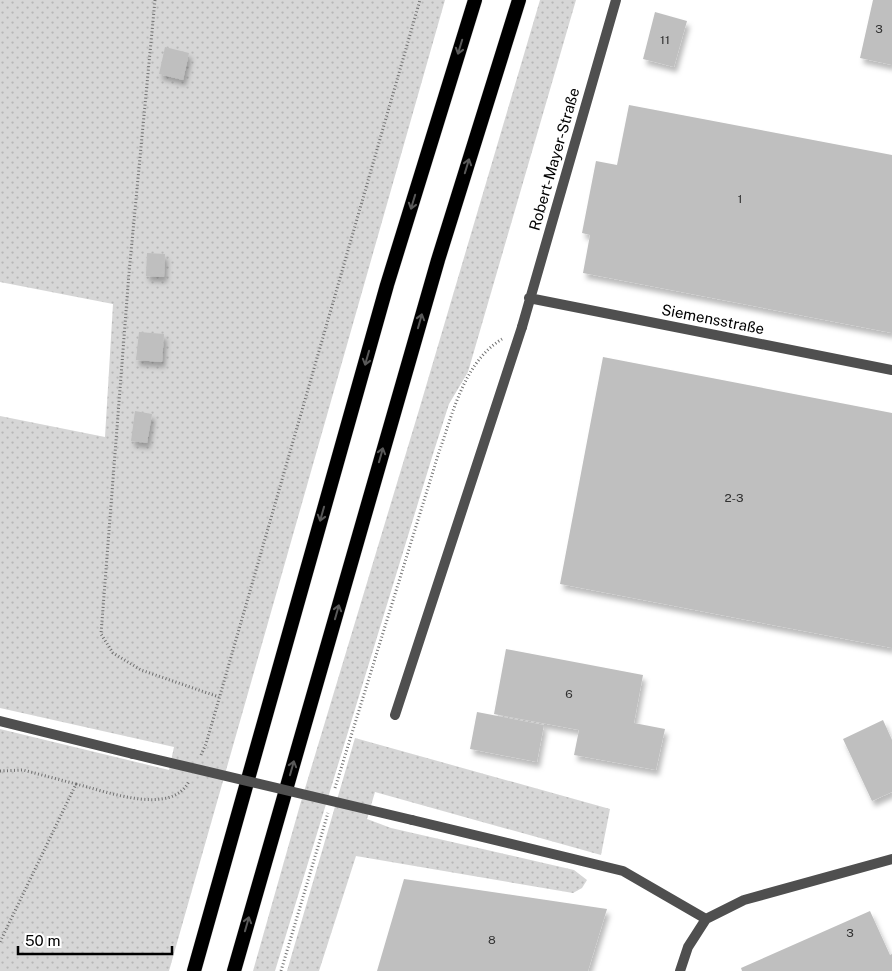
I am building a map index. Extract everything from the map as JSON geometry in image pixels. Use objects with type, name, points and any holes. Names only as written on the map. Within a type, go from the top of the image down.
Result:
[{"type":"highway","points":[[194,971],[387,285],[475,0]]},
{"type":"highway","points":[[234,971],[438,260],[519,0]]},
{"type":"street","name":"Robert-Mayer-Straße","points":[[395,715],[522,327],[616,0]]},
{"type":"street","name":"Siemensstraße","points":[[529,298],[892,370]]},
{"type":"street","points":[[0,721],[623,871],[706,919]]},
{"type":"street","points":[[680,971],[688,948],[706,919],[744,900],[892,859]]},
{"type":"path","points":[[155,0],[129,273],[101,634],[113,653],[141,670],[219,696]]},
{"type":"path","points":[[198,762],[206,744],[420,0]]},
{"type":"path","points":[[334,792],[439,452],[458,397],[474,366],[496,343],[522,327]]},
{"type":"path","points":[[0,771],[23,770],[144,801],[170,798],[186,788],[190,779]]},
{"type":"path","points":[[0,942],[76,784]]},
{"type":"path","points":[[281,971],[328,811]]},
{"type":"shaded area","points":[[0,0],[445,0],[169,971],[0,971],[0,729],[169,770],[174,747],[0,708],[0,416],[105,437],[113,304],[0,282]]},
{"type":"shaded area","points":[[540,0],[576,0],[468,372],[449,404],[275,971],[253,971],[300,805]]},
{"type":"shaded area","points":[[355,738],[610,809],[601,855],[375,792],[367,819],[391,828],[574,870],[587,880],[582,888],[573,893],[356,856],[319,971],[287,971]]},
{"type":"building","points":[[873,0],[892,0],[892,65],[860,58]]},
{"type":"building","points":[[655,12],[687,21],[674,67],[643,59]]},
{"type":"building","points":[[165,47],[189,53],[183,80],[159,74]]},
{"type":"building","points":[[629,105],[892,155],[892,333],[583,273],[590,235],[582,233],[596,161],[617,165]]},
{"type":"building","points":[[147,253],[165,254],[164,277],[146,276]]},
{"type":"building","points":[[139,332],[164,334],[162,362],[136,360]]},
{"type":"building","points":[[603,357],[892,413],[892,648],[560,584]]},
{"type":"building","points":[[135,411],[152,414],[147,443],[131,441]]},
{"type":"building","points":[[506,649],[643,675],[634,723],[665,729],[656,770],[574,755],[579,730],[494,714]]},
{"type":"building","points":[[477,712],[544,725],[537,762],[470,749]]},
{"type":"building","points":[[883,720],[892,740],[892,792],[872,801],[843,739]]},
{"type":"building","points":[[404,879],[607,909],[588,971],[377,971]]},
{"type":"building","points":[[870,911],[890,955],[892,954],[892,971],[742,971],[741,968]]}]
